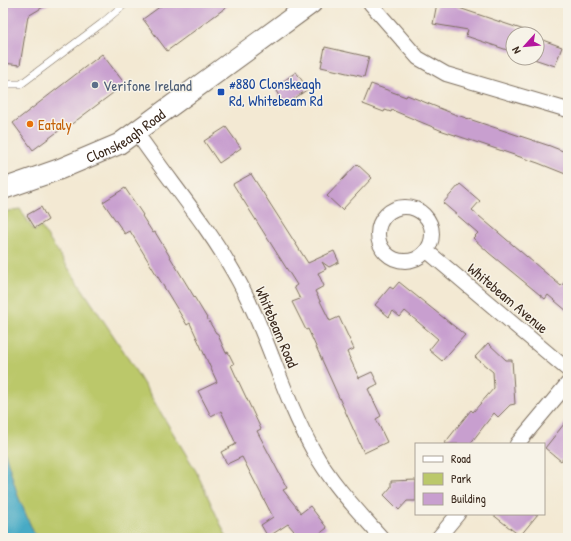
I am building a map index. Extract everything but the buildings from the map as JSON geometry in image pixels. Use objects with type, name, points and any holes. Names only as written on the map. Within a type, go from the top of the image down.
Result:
[{"type":"main road","name":"Clonskeagh Road","points":[[3,189],[90,157],[118,144],[312,3]]},
{"type":"street","points":[[370,3],[418,58],[446,74],[568,110]]},
{"type":"street","name":"Whitebeam Road","points":[[136,132],[201,220],[233,270],[249,300],[313,450],[331,478],[382,538]]},
{"type":"street","name":"Whitebeam Avenue","points":[[427,251],[568,370]]},
{"type":"street","points":[[518,443],[568,383]]},
{"type":"street","points":[[438,538],[457,515]]},
{"type":"lane","points":[[3,84],[21,84],[96,28],[126,3]]},
{"type":"green space","points":[[20,209],[34,231],[41,227],[123,350],[196,471],[227,538],[3,538],[3,212]]},
{"type":"water","points":[[3,446],[18,496],[36,538],[5,538],[3,534]]},
{"type":"place","name":"Verifone Ireland","points":[[95,85]]},
{"type":"place","name":"#880 Clonskeagh Rd, Whitebeam Rd","points":[[221,92]]},
{"type":"place","name":"Eataly","points":[[30,124]]}]
